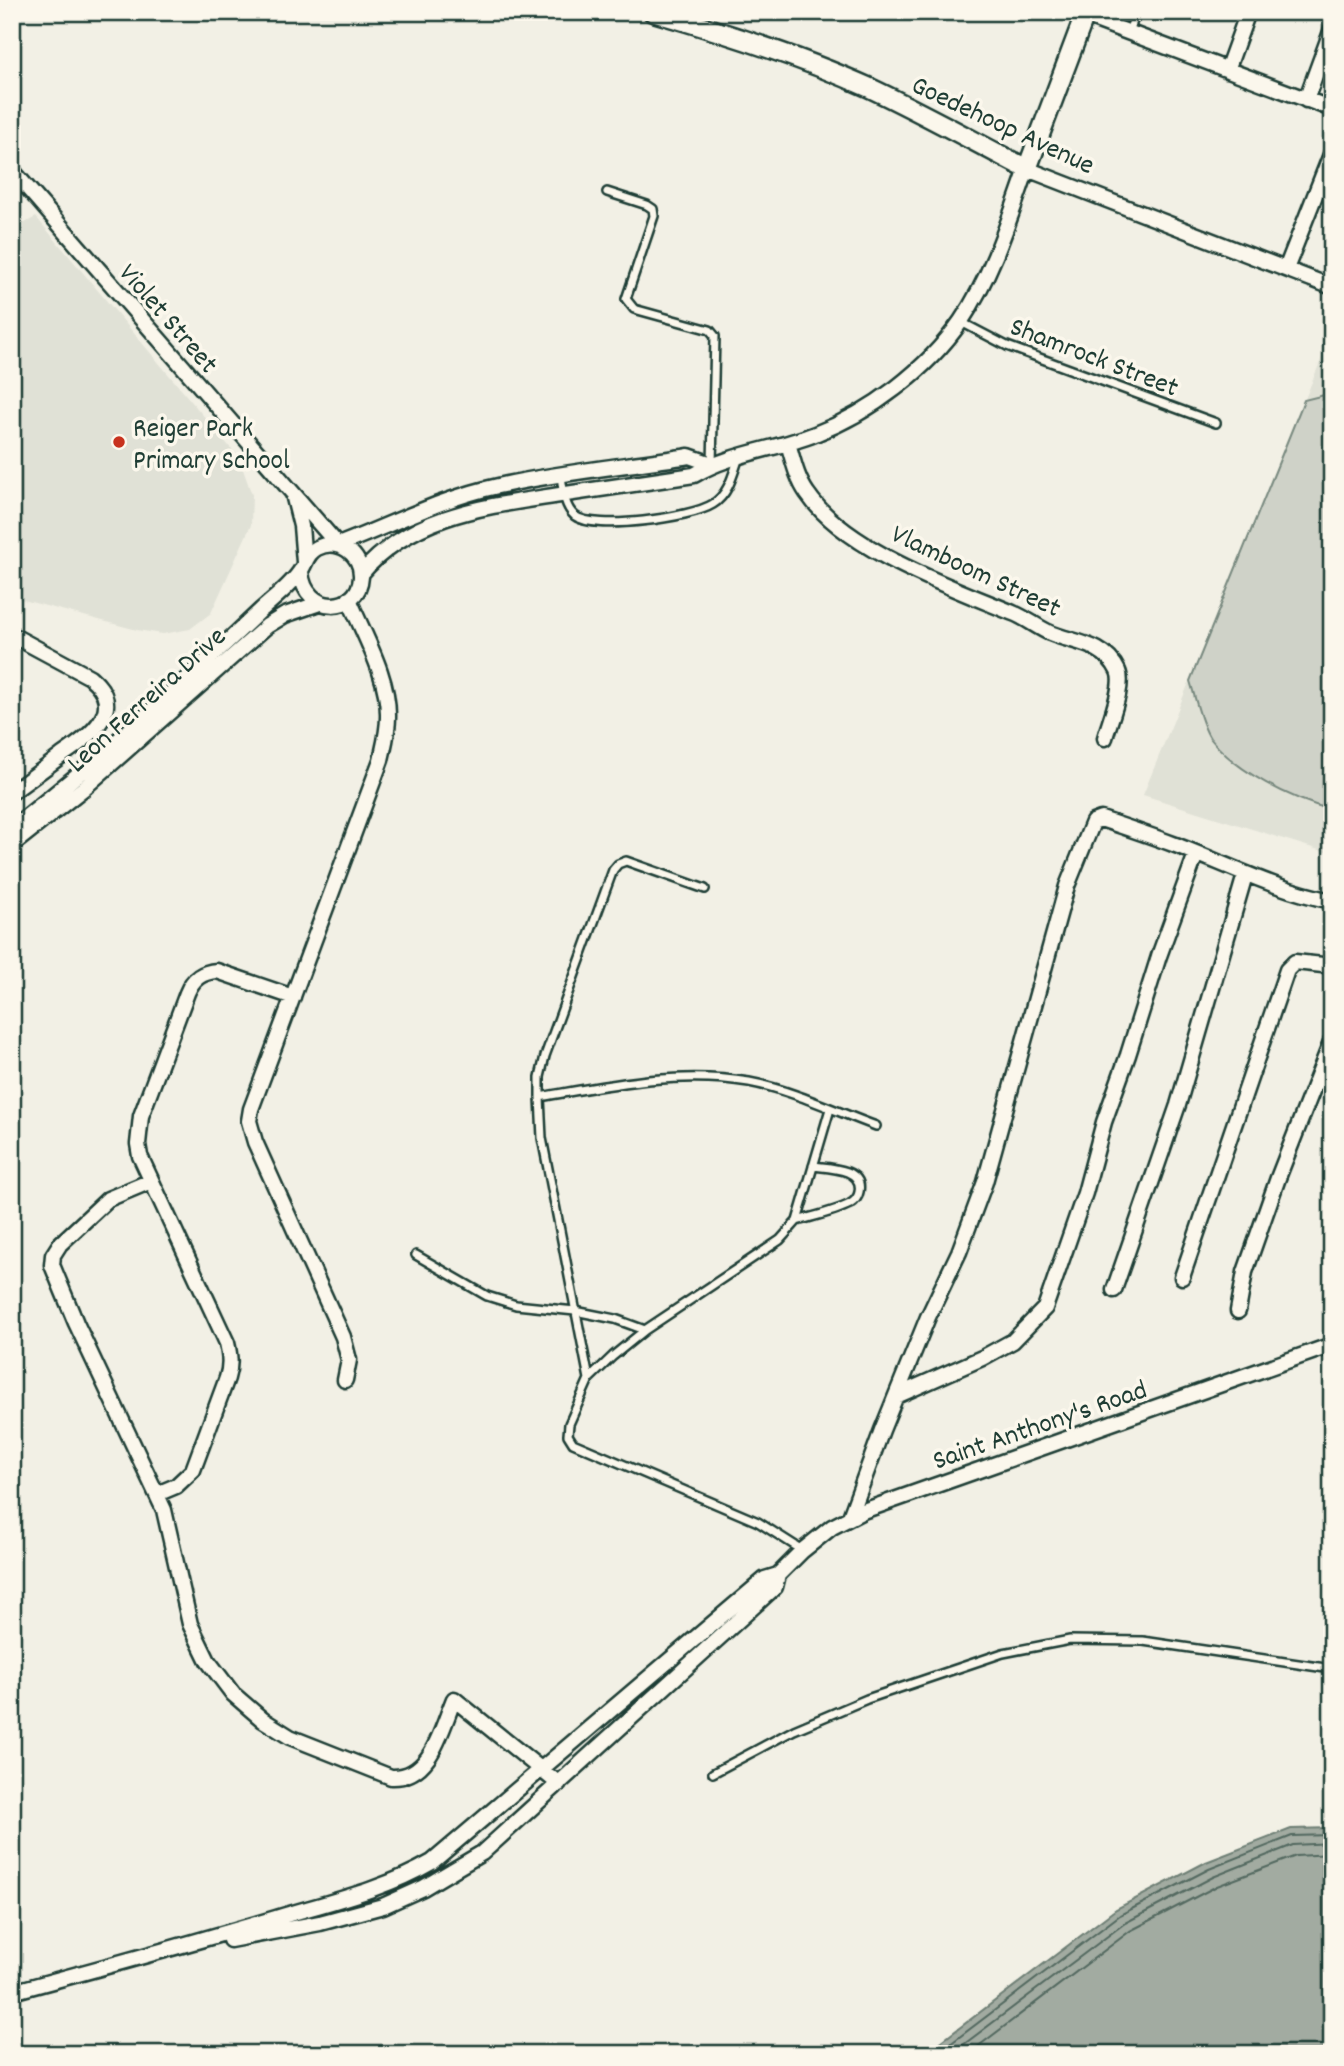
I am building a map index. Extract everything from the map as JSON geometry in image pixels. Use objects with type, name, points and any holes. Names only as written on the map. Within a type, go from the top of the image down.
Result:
[{"type":"street","name":"Goedehoop Avenue","points":[[653,12],[729,34],[822,68],[871,89],[1027,169],[1332,287]]},
{"type":"street","points":[[1227,70],[1248,12]]},
{"type":"street","points":[[361,574],[391,544],[413,531],[445,518],[494,505],[694,475],[712,464],[788,443],[841,423],[884,397],[928,357],[960,321],[986,275],[1085,14],[1332,109]]},
{"type":"street","points":[[1306,100],[1332,29]]},
{"type":"street","points":[[1286,269],[1332,152]]},
{"type":"street","name":"Violet Street","points":[[12,170],[338,545]]},
{"type":"street","name":"Vlamboom Street","points":[[788,443],[805,491],[836,525],[942,585],[1015,614],[1048,632],[1086,644],[1109,658],[1119,674],[1119,688],[1105,738]]},
{"type":"street","points":[[302,567],[318,547],[338,545],[379,530],[430,506],[498,486],[689,456],[712,464]]},
{"type":"street","points":[[293,494],[301,526],[305,591],[320,603],[340,604],[349,599],[360,584],[360,564],[355,556],[338,545]]},
{"type":"street","name":"Leon Ferreira Drive","points":[[12,828],[184,681],[302,567]]},
{"type":"street","points":[[345,1380],[349,1360],[343,1337],[255,1142],[249,1121],[251,1109],[381,760],[387,736],[386,695],[349,599]]},
{"type":"street","name":"Leon Ferreira Drive","points":[[12,845],[84,788],[267,626],[285,615],[320,603]]},
{"type":"street","points":[[12,635],[90,677],[100,685],[106,702],[103,720],[89,735],[12,792]]},
{"type":"street","points":[[850,1517],[896,1396],[928,1317],[959,1252],[985,1182],[1067,886],[1093,822],[1101,819],[1245,875],[1310,897],[1332,901]]},
{"type":"street","points":[[896,1396],[982,1358],[1013,1341],[1045,1308],[1159,956],[1196,854]]},
{"type":"street","points":[[1114,1290],[1182,1093],[1245,875]]},
{"type":"street","points":[[1182,1278],[1287,970],[1294,962],[1332,967]]},
{"type":"street","points":[[156,1494],[176,1486],[192,1469],[231,1367],[227,1343],[140,1156],[138,1129],[141,1116],[190,985],[205,971],[217,971],[293,997]]},
{"type":"street","points":[[1238,1311],[1245,1272],[1278,1178],[1332,1040]]},
{"type":"street","points":[[151,1181],[108,1199],[60,1244],[53,1255],[52,1265],[76,1323],[164,1510],[190,1624],[208,1661],[233,1694],[263,1720],[290,1737],[391,1777],[404,1778],[416,1773],[426,1764],[454,1699],[559,1784]]},
{"type":"street","name":"Saint Anthony's Road","points":[[778,1575],[802,1551],[832,1527],[850,1517],[1332,1345]]},
{"type":"street","points":[[12,1992],[155,1954],[386,1885],[413,1873],[432,1862],[765,1579],[778,1575]]},
{"type":"street","points":[[155,1954],[320,1923],[383,1906],[423,1888],[482,1853],[775,1587],[778,1575]]},
{"type":"lane","points":[[1129,32],[1136,12]]},
{"type":"lane","points":[[607,192],[653,209],[654,216],[626,299],[628,304],[634,309],[709,330],[715,336],[712,464]]},
{"type":"lane","name":"Shamrock Street","points":[[960,321],[1007,346],[1216,423]]},
{"type":"lane","points":[[561,476],[564,495],[572,513],[581,520],[641,522],[691,514],[713,503],[723,495],[729,485],[739,456]]},
{"type":"lane","points":[[589,1379],[542,1138],[540,1077],[545,1056],[613,870],[618,864],[626,861],[705,889]]},
{"type":"lane","points":[[540,1097],[664,1077],[692,1077],[747,1082],[776,1088],[876,1126]]},
{"type":"lane","points":[[802,1551],[758,1522],[573,1443],[568,1435],[569,1424],[589,1379],[613,1356],[645,1330],[763,1253],[780,1240],[797,1221],[830,1109]]},
{"type":"lane","points":[[797,1221],[852,1204],[858,1197],[860,1185],[856,1177],[848,1172],[813,1166]]},
{"type":"lane","points":[[416,1255],[487,1296],[516,1305],[615,1318],[645,1330]]},
{"type":"lane","points":[[713,1773],[794,1730],[867,1699],[992,1657],[1070,1640],[1143,1641],[1332,1669]]},
{"type":"shaded area","name":"Reiger Park Primary School","points":[[36,217],[239,458],[252,495],[251,525],[211,613],[190,629],[163,634],[137,630],[12,597],[12,230]]},
{"type":"shaded area","points":[[1332,333],[1332,854],[1143,795]]},
{"type":"shaded area","points":[[1332,393],[1332,810],[1299,799],[1265,783],[1234,762],[1210,738],[1190,681],[1304,400]]},
{"type":"water","points":[[1332,1828],[1332,2054],[925,2054],[1116,1909],[1206,1862],[1291,1829]]},
{"type":"place","name":"Reiger Park Primary School","points":[[119,442]]}]
